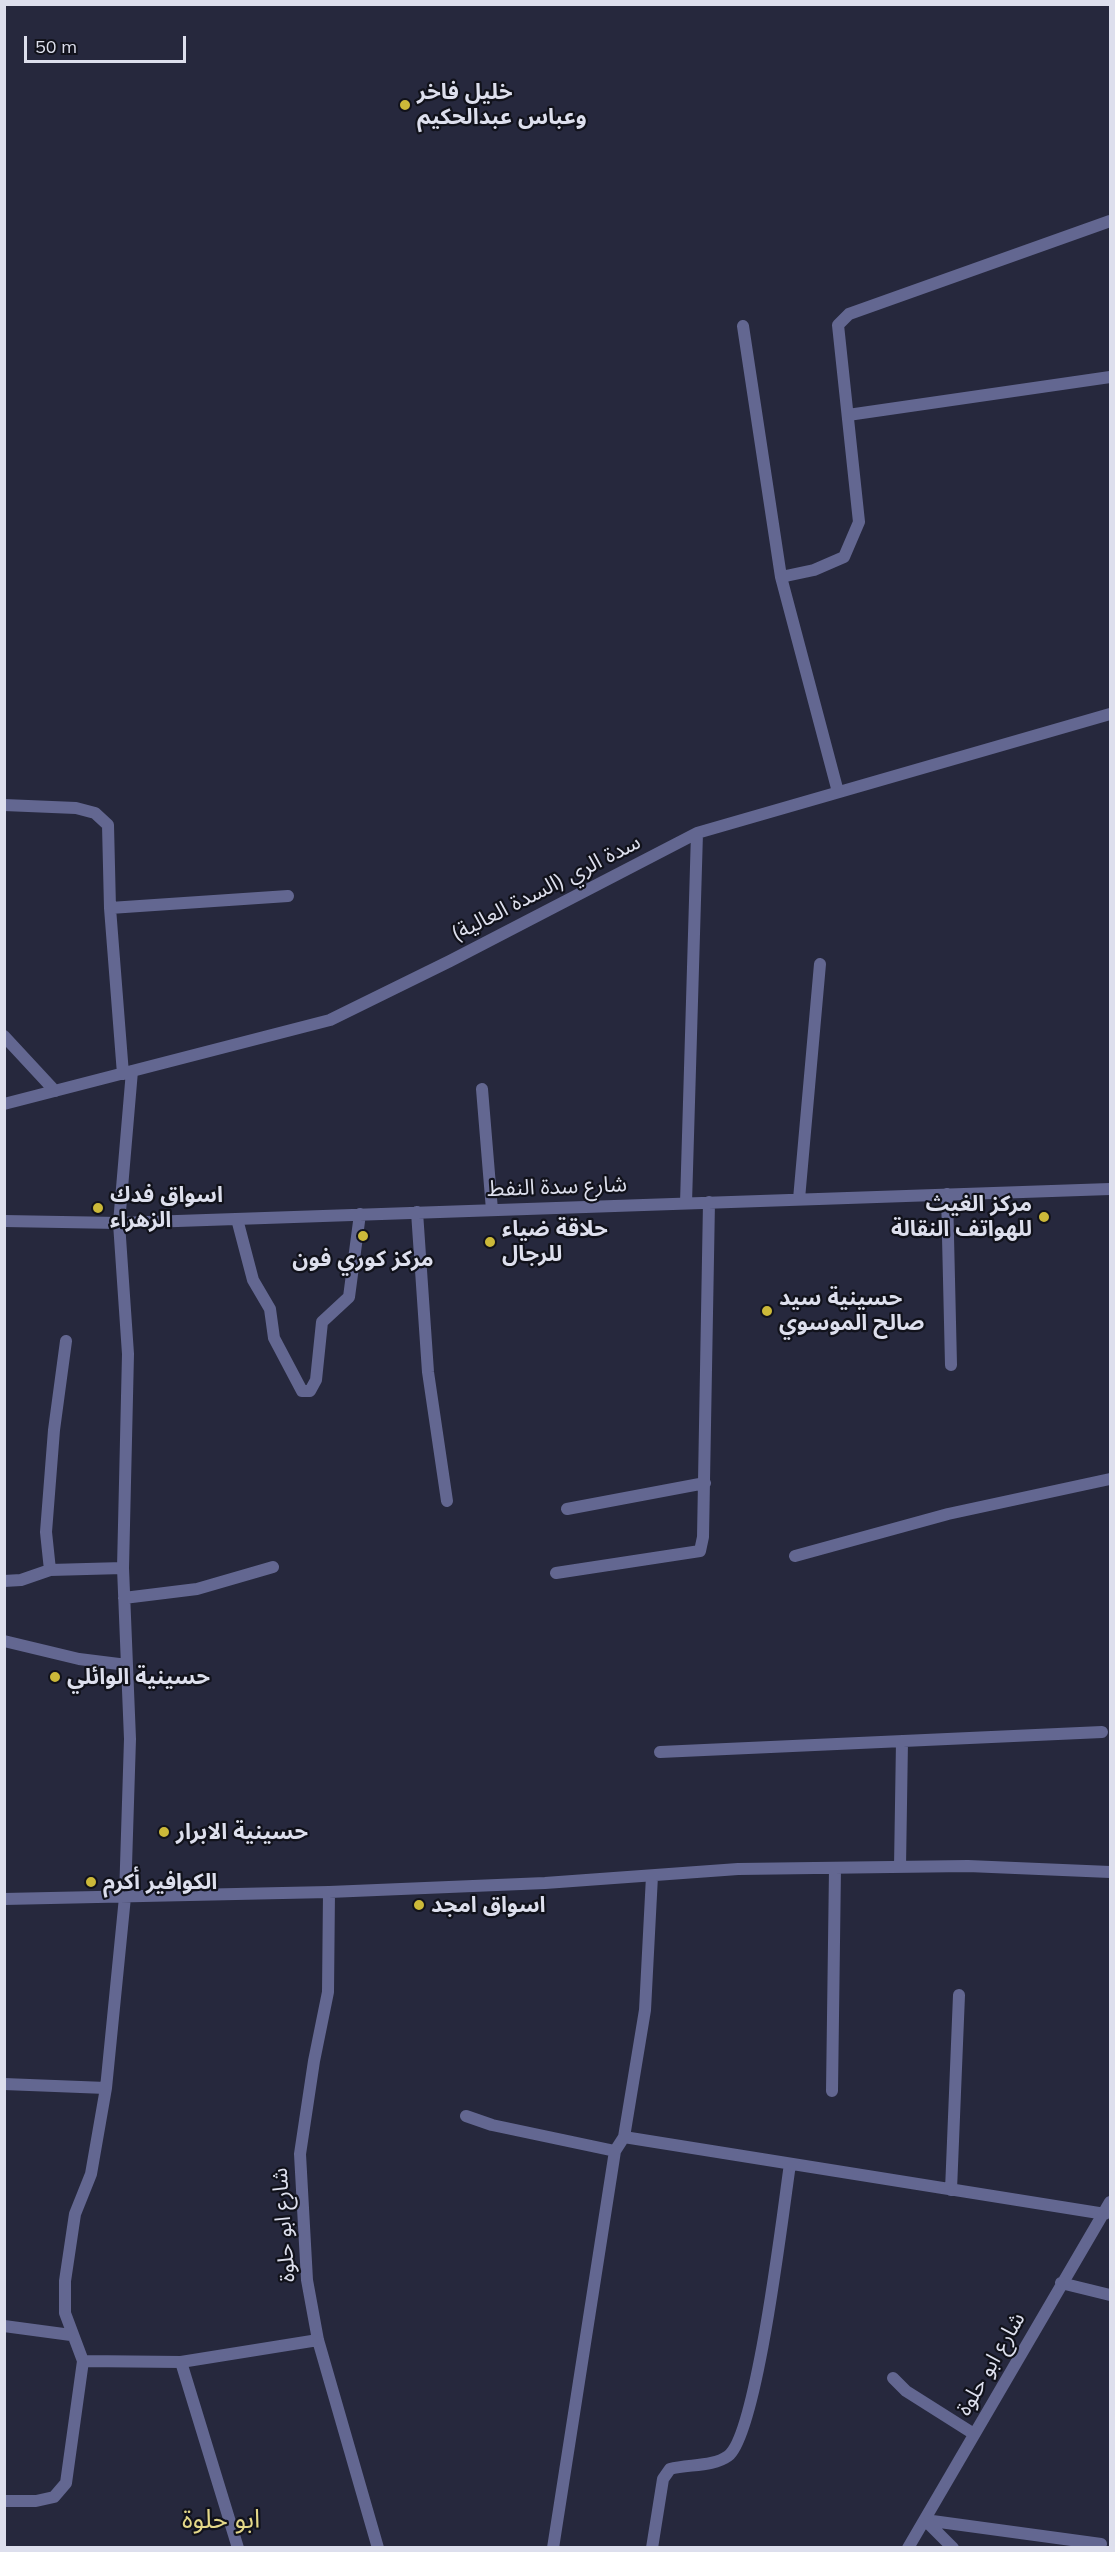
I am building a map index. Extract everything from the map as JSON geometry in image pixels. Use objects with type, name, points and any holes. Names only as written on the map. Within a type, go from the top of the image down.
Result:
[{"type":"street","points":[[781,577],[814,570],[844,557],[859,522],[838,325],[849,314],[1110,222]]},
{"type":"street","points":[[743,326],[781,577],[838,792]]},
{"type":"street","points":[[848,415],[1110,377]]},
{"type":"street","name":"سدة الري (السدة العالية)","points":[[4,1104],[330,1020],[696,834],[1110,714]]},
{"type":"street","points":[[4,805],[76,808],[95,813],[108,825],[110,908],[128,1073],[119,1223],[128,1354],[123,1568],[130,1739],[125,1897],[106,2088],[91,2174],[75,2214],[65,2281],[65,2313],[71,2335],[83,2361],[66,2483],[54,2497],[36,2501],[4,2501]]},
{"type":"street","points":[[686,1203],[696,834]]},
{"type":"street","points":[[110,908],[288,896]]},
{"type":"street","points":[[799,1199],[820,964]]},
{"type":"street","points":[[4,1036],[55,1091]]},
{"type":"street","points":[[482,1089],[492,1210]]},
{"type":"street","name":"شارع سدة النفط","points":[[4,1221],[119,1223],[1110,1189]]},
{"type":"street","points":[[947,1194],[951,1365]]},
{"type":"street","points":[[556,1573],[700,1551],[703,1537],[705,1483],[709,1202]]},
{"type":"street","points":[[417,1212],[428,1372],[447,1501]]},
{"type":"street","points":[[237,1219],[253,1280],[270,1309],[274,1338],[302,1391],[310,1391],[316,1380],[322,1322],[349,1297],[360,1214]]},
{"type":"street","points":[[50,1570],[46,1532],[54,1430],[66,1341]]},
{"type":"street","points":[[795,1556],[948,1514],[1110,1479]]},
{"type":"street","points":[[567,1509],[705,1483]]},
{"type":"street","points":[[124,1598],[196,1589],[273,1567]]},
{"type":"street","points":[[4,1581],[21,1580],[50,1570],[123,1568]]},
{"type":"street","points":[[4,1641],[79,1659],[127,1665]]},
{"type":"street","points":[[660,1752],[1102,1732]]},
{"type":"street","points":[[900,1867],[902,1741]]},
{"type":"street","points":[[4,1899],[329,1892],[545,1883],[738,1869],[968,1866],[1110,1872]]},
{"type":"street","points":[[832,2091],[835,1868]]},
{"type":"street","points":[[553,2547],[615,2151],[624,2137],[645,2010],[652,1876]]},
{"type":"street","name":"شارع ابو حلوة","points":[[329,1892],[328,1992],[300,2154],[307,2280],[318,2340],[378,2547]]},
{"type":"street","points":[[951,2190],[959,1995]]},
{"type":"street","points":[[4,2084],[106,2088]]},
{"type":"street","points":[[466,2116],[492,2125],[615,2151]]},
{"type":"street","points":[[624,2137],[1105,2214]]},
{"type":"street","points":[[652,2547],[663,2479],[670,2469],[718,2461],[727,2457],[736,2448],[756,2382],[790,2163]]},
{"type":"street","name":"شارع ابو حلوة","points":[[908,2547],[1110,2202]]},
{"type":"street","points":[[1061,2283],[1110,2295]]},
{"type":"street","points":[[4,2326],[71,2335]]},
{"type":"street","points":[[83,2361],[181,2362],[318,2340]]},
{"type":"street","points":[[181,2362],[238,2547]]},
{"type":"street","points":[[893,2378],[906,2391],[974,2434]]},
{"type":"street","points":[[924,2520],[1101,2544]]},
{"type":"street","points":[[924,2520],[953,2547]]},
{"type":"place","name":"خليل فاخر وعباس عبدالحكيم","points":[[405,105]]},
{"type":"place","name":"اسواق فدك الزهراء","points":[[98,1208]]},
{"type":"place","name":"مركز الغيث للهواتف النقالة","points":[[1044,1217]]},
{"type":"place","name":"مركز كوري فون","points":[[363,1236]]},
{"type":"place","name":"حلاقة ضياء للرجال","points":[[490,1242]]},
{"type":"place","name":"حسينية سيد صالح الموسوي","points":[[767,1311]]},
{"type":"place","name":"حسينية الوائلي","points":[[55,1677]]},
{"type":"place","name":"حسينية الابرار","points":[[164,1832]]},
{"type":"place","name":"الكوافير أكرم","points":[[91,1882]]},
{"type":"place","name":"اسواق امجد","points":[[419,1905]]},
{"type":"district","name":"ابو حلوة","points":[[221,2520]]}]
